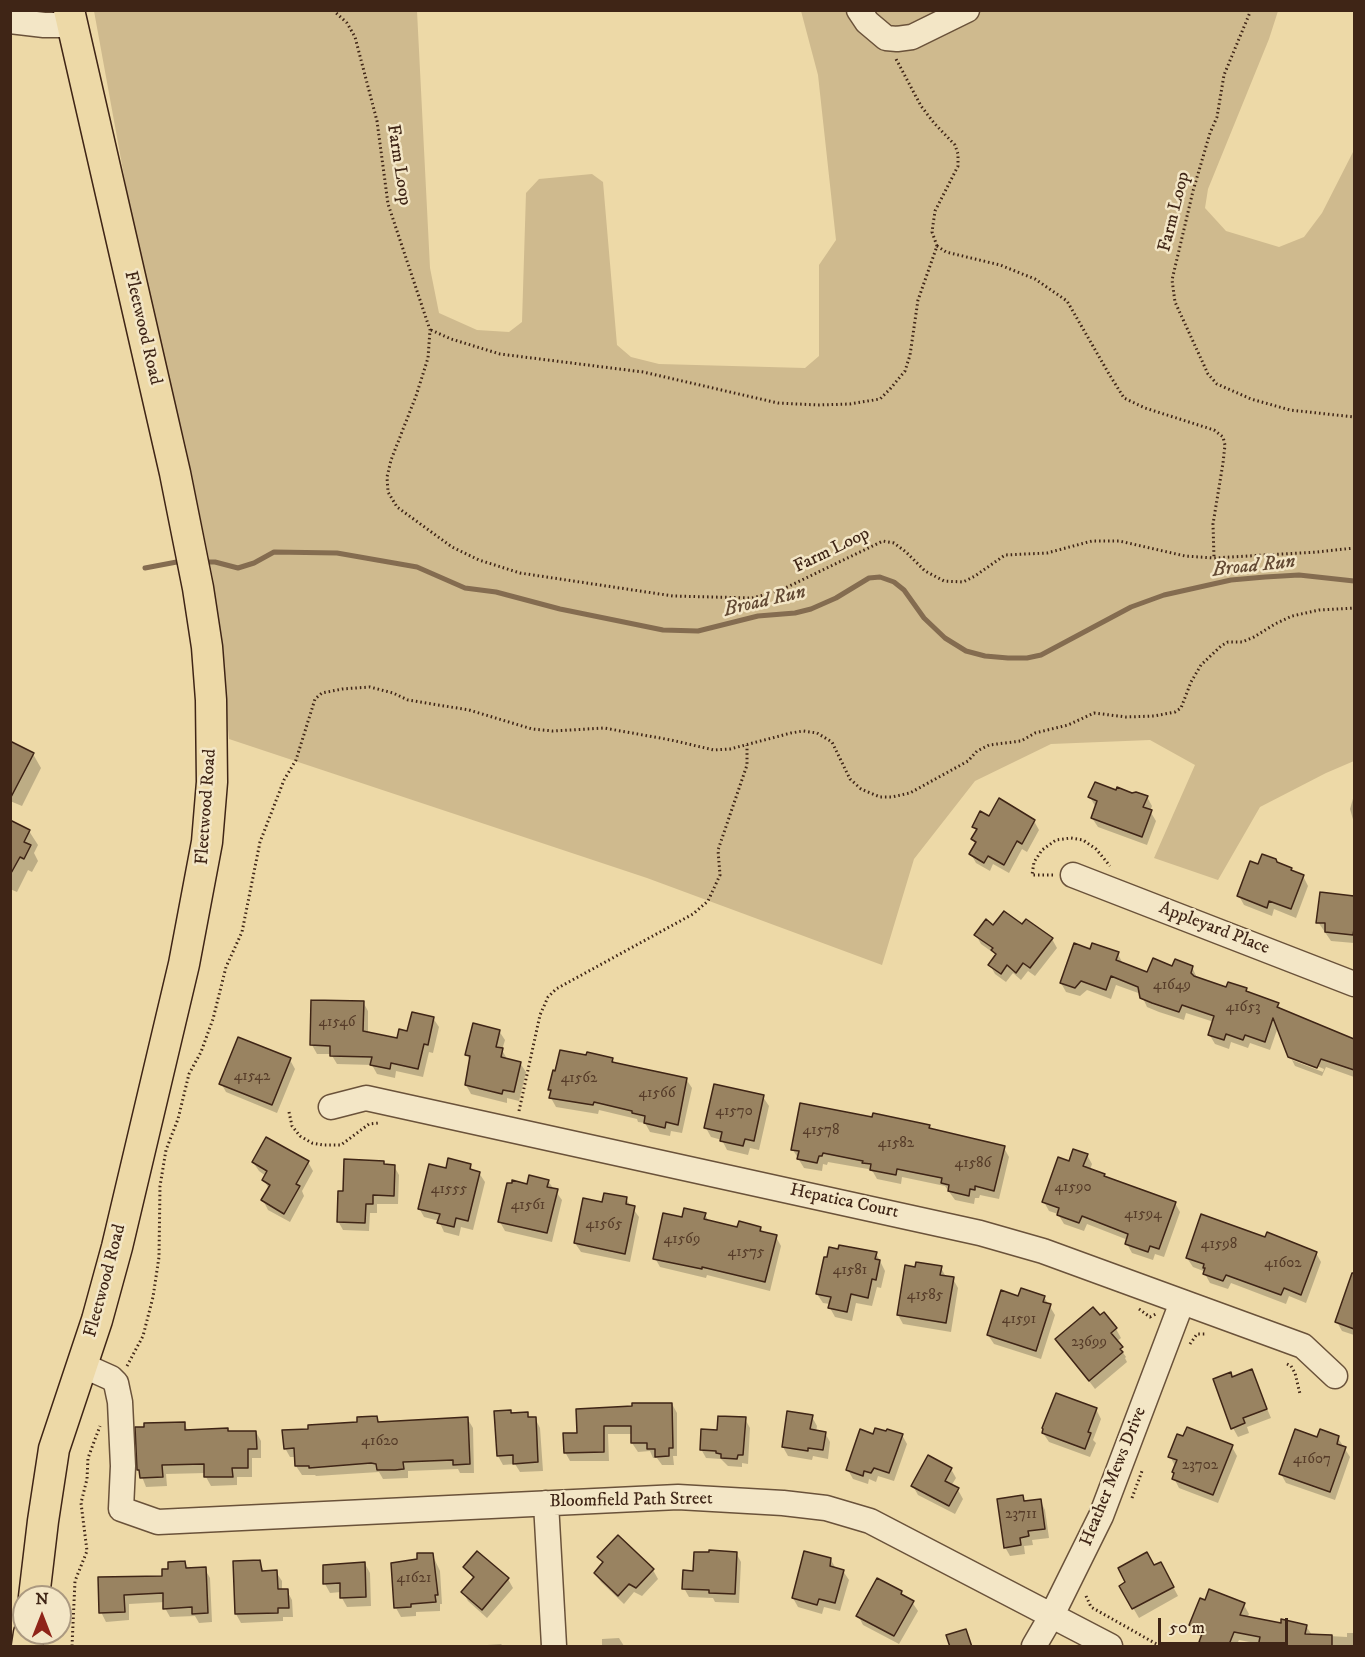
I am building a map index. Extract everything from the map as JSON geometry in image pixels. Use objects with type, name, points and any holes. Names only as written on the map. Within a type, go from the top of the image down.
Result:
[{"type":"main road","name":"Fleetwood Road","points":[[35,1585],[54,1449],[97,1320],[117,1247],[184,964],[207,842],[212,782],[211,700],[207,647],[192,560],[175,473],[71,18]]},
{"type":"street","points":[[859,10],[867,22],[886,38],[897,39],[912,37],[967,10]]},
{"type":"street","points":[[10,21],[44,25],[71,18]]},
{"type":"street","name":"Appleyard Place","points":[[1073,875],[1354,984]]},
{"type":"street","name":"Hepatica Court","points":[[331,1107],[366,1098],[980,1233],[1043,1251],[1178,1311],[1303,1346],[1335,1376]]},
{"type":"street","name":"Heather Mews Drive","points":[[1034,1647],[1052,1616],[1101,1516],[1178,1311]]},
{"type":"street","points":[[82,1365],[111,1378],[116,1383]]},
{"type":"street","name":"Bloomfield Path Street","points":[[116,1383],[120,1402],[123,1466],[121,1509],[158,1522],[678,1497],[826,1508],[870,1521],[1110,1647]]},
{"type":"street","points":[[546,1503],[554,1647]]},
{"type":"path","name":"Farm Loop","points":[[333,10],[347,23],[355,37],[377,121],[388,204],[430,330],[428,358],[391,460],[387,477],[388,492],[397,507],[452,547],[478,560],[520,573],[673,596],[752,598],[779,591],[883,541],[894,543],[926,571],[944,581],[963,582],[1005,555],[1047,553],[1092,541],[1119,541],[1185,556],[1214,558],[1354,548]]},
{"type":"path","name":"Farm Loop","points":[[1251,10],[1224,75],[1217,117],[1193,191],[1172,280],[1175,302],[1208,374],[1217,384],[1251,399],[1290,410],[1354,417]]},
{"type":"path","points":[[886,38],[921,106],[955,146],[958,154],[958,166],[935,211],[932,232],[937,246],[946,252],[1014,269],[1035,279],[1067,302],[1124,398],[1162,414],[1214,430],[1223,437],[1225,445],[1223,463],[1213,524],[1214,558]]},
{"type":"path","points":[[430,330],[500,354],[643,372],[778,403],[850,404],[880,399],[905,371],[910,355],[918,300],[937,246]]},
{"type":"path","points":[[116,1383],[143,1336],[153,1297],[159,1257],[160,1186],[166,1150],[178,1119],[189,1074],[209,1030],[226,967],[242,932],[260,842],[284,780],[296,760],[315,699],[322,693],[370,687],[408,700],[469,710],[532,729],[553,731],[604,728],[714,750],[730,749],[803,731],[817,733],[832,742],[850,779],[861,789],[880,797],[892,797],[910,793],[968,761],[977,751],[989,745],[1021,741],[1035,733],[1068,725],[1094,713],[1126,717],[1154,716],[1175,712],[1181,708],[1191,681],[1201,665],[1221,646],[1228,642],[1242,642],[1254,637],[1292,616],[1319,610],[1354,608]]},
{"type":"path","points":[[514,1130],[540,1015],[548,997],[556,989],[693,915],[708,901],[720,874],[718,850],[747,765],[747,745]]},
{"type":"path","points":[[289,1112],[292,1126],[300,1136],[312,1143],[323,1145],[341,1145],[369,1124],[387,1125]]},
{"type":"path","points":[[1134,1306],[1150,1317],[1178,1311],[1197,1334]]},
{"type":"path","points":[[1197,1334],[1210,1334]]},
{"type":"path","points":[[1186,1351],[1197,1334]]},
{"type":"path","points":[[1285,1362],[1295,1373],[1300,1394]]},
{"type":"path","points":[[72,1647],[75,1581],[87,1551],[81,1503],[87,1479],[88,1458],[101,1424]]},
{"type":"path","points":[[1129,1503],[1142,1471]]},
{"type":"path","points":[[1086,1594],[1091,1607],[1160,1647]]},
{"type":"shaded area","points":[[94,11],[417,11],[430,268],[439,313],[477,330],[509,332],[522,322],[526,193],[539,179],[592,174],[603,182],[617,345],[631,357],[659,364],[805,368],[819,356],[819,265],[836,240],[818,75],[801,11],[1278,11],[1269,39],[1208,189],[1205,208],[1226,231],[1279,247],[1304,237],[1322,213],[1354,150],[1354,761],[1260,807],[1218,880],[1154,858],[1195,765],[1150,740],[1051,744],[975,781],[914,859],[882,965],[647,878],[229,739],[213,578],[185,442],[145,291]]},
{"type":"building","points":[[10,741],[34,753],[10,799]]},
{"type":"building","points":[[1095,782],[1116,790],[1117,787],[1148,796],[1143,807],[1152,810],[1142,837],[1091,818],[1097,801],[1088,797]]},
{"type":"building","points":[[999,798],[1035,820],[1022,844],[1017,841],[1004,865],[988,856],[984,863],[969,854],[976,842],[971,839],[977,829],[972,827],[980,811],[989,816]]},
{"type":"building","points":[[10,820],[30,830],[24,842],[31,845],[24,859],[20,857],[10,875]]},
{"type":"building","points":[[1262,854],[1304,875],[1291,909],[1269,901],[1267,908],[1237,896],[1250,861],[1258,864]]},
{"type":"building","points":[[1320,892],[1354,896],[1353,935],[1325,932],[1325,923],[1316,923]]},
{"type":"building","points":[[1004,911],[1022,924],[1026,919],[1053,938],[1030,968],[1023,963],[1016,973],[1007,965],[1001,974],[988,965],[996,954],[991,950],[993,948],[974,935],[986,919],[993,925]]},
{"type":"building","points":[[1074,943],[1090,949],[1092,943],[1119,952],[1116,960],[1147,972],[1153,958],[1172,966],[1175,959],[1193,966],[1191,973],[1194,976],[1226,987],[1228,982],[1247,988],[1246,991],[1279,1003],[1277,1007],[1354,1039],[1354,1070],[1321,1059],[1317,1068],[1288,1057],[1273,1018],[1265,1042],[1245,1035],[1243,1040],[1226,1034],[1224,1040],[1208,1035],[1214,1016],[1182,1005],[1179,1012],[1152,1003],[1140,998],[1138,987],[1111,976],[1106,990],[1081,981],[1075,988],[1060,983]]},
{"type":"building","points":[[311,1000],[364,1001],[363,1031],[397,1038],[399,1029],[407,1031],[412,1012],[434,1017],[428,1045],[424,1044],[418,1069],[391,1063],[390,1069],[370,1065],[372,1057],[330,1056],[330,1046],[310,1045]]},
{"type":"building","points":[[473,1023],[500,1030],[496,1047],[503,1048],[501,1057],[521,1062],[514,1092],[503,1090],[502,1094],[465,1085],[470,1056],[465,1055]]},
{"type":"building","points":[[238,1037],[291,1058],[272,1105],[219,1084]]},
{"type":"building","points":[[560,1050],[586,1055],[587,1052],[613,1058],[612,1062],[687,1078],[678,1125],[666,1122],[665,1128],[644,1123],[645,1116],[632,1113],[632,1111],[594,1102],[593,1105],[549,1098],[551,1090],[548,1090]]},
{"type":"building","points":[[714,1084],[764,1095],[754,1141],[745,1139],[743,1146],[720,1141],[722,1132],[704,1128]]},
{"type":"building","points":[[800,1103],[872,1117],[873,1113],[930,1125],[929,1128],[1005,1146],[994,1191],[975,1186],[975,1190],[970,1189],[969,1196],[948,1191],[949,1185],[941,1183],[942,1178],[897,1169],[896,1175],[870,1170],[871,1164],[862,1163],[863,1161],[823,1153],[819,1156],[817,1163],[797,1159],[799,1151],[791,1150]]},
{"type":"building","points":[[266,1137],[309,1161],[296,1184],[300,1186],[284,1214],[261,1200],[270,1185],[262,1180],[267,1171],[252,1162]]},
{"type":"building","points":[[1073,1149],[1088,1154],[1083,1166],[1176,1202],[1159,1249],[1150,1246],[1148,1252],[1125,1244],[1128,1234],[1082,1216],[1079,1223],[1057,1215],[1059,1208],[1042,1202],[1058,1157],[1069,1161]]},
{"type":"building","points":[[448,1158],[471,1164],[470,1169],[480,1172],[468,1221],[456,1218],[454,1227],[437,1223],[440,1214],[418,1209],[429,1164],[446,1168]]},
{"type":"building","points":[[344,1159],[384,1161],[384,1164],[395,1165],[394,1196],[373,1195],[373,1204],[366,1204],[365,1223],[337,1222],[338,1191],[343,1191]]},
{"type":"building","points":[[529,1175],[549,1180],[547,1187],[558,1189],[547,1233],[498,1222],[507,1183],[512,1183],[512,1180],[527,1184]]},
{"type":"building","points":[[604,1193],[627,1197],[626,1204],[635,1206],[625,1254],[574,1243],[583,1198],[602,1202]]},
{"type":"building","points":[[684,1208],[706,1213],[704,1219],[737,1227],[739,1221],[761,1227],[760,1231],[777,1235],[765,1282],[702,1267],[702,1269],[653,1259],[663,1213],[682,1217]]},
{"type":"building","points":[[1201,1214],[1265,1237],[1267,1232],[1317,1252],[1301,1295],[1284,1288],[1281,1295],[1226,1275],[1223,1281],[1203,1274],[1204,1264],[1186,1258]]},
{"type":"building","points":[[839,1245],[877,1252],[875,1259],[880,1260],[876,1280],[872,1279],[868,1298],[851,1294],[847,1312],[828,1308],[831,1297],[816,1294],[824,1257],[827,1257],[829,1247],[838,1249]]},
{"type":"building","points":[[916,1262],[942,1266],[940,1275],[954,1277],[946,1323],[897,1315],[905,1265],[915,1267]]},
{"type":"building","points":[[1352,1273],[1354,1273],[1354,1329],[1335,1322]]},
{"type":"building","points":[[1021,1288],[1045,1296],[1043,1302],[1051,1304],[1036,1351],[987,1335],[1001,1290],[1018,1296]]},
{"type":"building","points":[[1093,1307],[1100,1315],[1104,1312],[1117,1328],[1111,1333],[1123,1347],[1120,1349],[1123,1352],[1089,1381],[1055,1339]]},
{"type":"building","points":[[1252,1369],[1267,1409],[1243,1418],[1245,1423],[1231,1429],[1213,1379],[1231,1372],[1232,1377]]},
{"type":"building","points":[[1056,1393],[1097,1408],[1088,1432],[1091,1433],[1085,1449],[1042,1433]]},
{"type":"building","points":[[632,1403],[672,1403],[673,1448],[669,1448],[669,1456],[655,1457],[655,1449],[647,1449],[647,1443],[631,1443],[631,1426],[604,1426],[604,1452],[564,1453],[563,1433],[577,1433],[576,1409],[632,1406]]},
{"type":"building","points":[[511,1410],[511,1413],[528,1412],[528,1417],[536,1417],[538,1462],[513,1464],[513,1455],[497,1456],[494,1411]]},
{"type":"building","points":[[787,1411],[813,1415],[810,1429],[826,1432],[823,1450],[808,1448],[808,1451],[782,1447]]},
{"type":"building","points":[[377,1416],[378,1422],[468,1417],[470,1464],[453,1465],[453,1460],[403,1462],[404,1469],[395,1470],[377,1470],[376,1464],[371,1463],[309,1468],[309,1466],[295,1466],[294,1448],[284,1449],[282,1430],[308,1429],[308,1425],[357,1422],[357,1417]]},
{"type":"building","points":[[718,1416],[746,1417],[743,1455],[738,1455],[737,1459],[721,1458],[721,1454],[716,1451],[700,1450],[701,1429],[717,1430]]},
{"type":"building","points":[[185,1422],[185,1430],[228,1428],[228,1431],[256,1431],[257,1449],[248,1449],[248,1468],[232,1468],[233,1477],[204,1477],[204,1464],[162,1465],[163,1477],[140,1478],[139,1470],[137,1470],[135,1427],[144,1427],[144,1423]]},
{"type":"building","points":[[1187,1427],[1233,1445],[1213,1495],[1172,1479],[1177,1460],[1168,1457],[1177,1434],[1183,1436]]},
{"type":"building","points":[[875,1428],[903,1434],[889,1473],[874,1468],[871,1473],[864,1471],[863,1476],[846,1470],[860,1429],[873,1434]]},
{"type":"building","points":[[1295,1429],[1317,1437],[1320,1429],[1339,1436],[1337,1444],[1346,1447],[1330,1492],[1279,1474]]},
{"type":"building","points":[[928,1455],[952,1468],[945,1481],[959,1488],[949,1506],[911,1486]]},
{"type":"building","points":[[1023,1495],[1024,1501],[1041,1499],[1045,1529],[1028,1531],[1029,1536],[1020,1538],[1021,1545],[1004,1548],[997,1499]]},
{"type":"building","points":[[618,1535],[654,1569],[636,1588],[629,1584],[618,1596],[594,1573],[603,1562],[597,1557]]},
{"type":"building","points":[[709,1550],[737,1552],[735,1594],[682,1589],[683,1570],[693,1571],[694,1552],[709,1552]]},
{"type":"building","points":[[477,1551],[509,1578],[482,1610],[461,1592],[474,1577],[463,1567]]},
{"type":"building","points":[[804,1551],[831,1558],[830,1566],[844,1570],[835,1603],[819,1599],[817,1605],[792,1598]]},
{"type":"building","points":[[1147,1552],[1154,1565],[1161,1562],[1174,1587],[1132,1609],[1119,1586],[1125,1582],[1118,1568]]},
{"type":"building","points":[[417,1553],[433,1553],[438,1595],[435,1595],[436,1602],[394,1608],[391,1563],[417,1559]]},
{"type":"building","points":[[260,1560],[262,1571],[277,1570],[278,1589],[288,1589],[289,1608],[278,1608],[278,1613],[235,1614],[233,1561]]},
{"type":"building","points":[[185,1561],[186,1568],[206,1567],[208,1613],[192,1614],[192,1607],[163,1609],[163,1593],[124,1595],[125,1612],[99,1613],[98,1577],[162,1576],[162,1569],[168,1569],[168,1562]]},
{"type":"building","points":[[365,1562],[366,1597],[340,1598],[340,1583],[323,1584],[323,1565]]},
{"type":"building","points":[[877,1578],[902,1591],[901,1594],[914,1601],[894,1636],[856,1616]]},
{"type":"building","points":[[1209,1589],[1245,1603],[1240,1615],[1281,1623],[1281,1619],[1307,1625],[1305,1634],[1332,1635],[1332,1647],[1258,1647],[1260,1637],[1234,1632],[1228,1647],[1210,1647],[1199,1642],[1203,1631],[1189,1625],[1200,1598],[1205,1600]]},
{"type":"building","points":[[966,1629],[972,1647],[950,1647],[946,1635]]},
{"type":"waterway","name":"Broad Run","points":[[203,562],[215,562],[238,568],[254,563],[274,552],[337,553],[417,567],[465,588],[496,592],[560,609],[663,630],[698,631],[758,616],[795,613],[811,609],[836,598],[869,578],[880,577],[894,582],[904,590],[924,618],[945,638],[966,651],[985,656],[1008,658],[1041,655],[1131,607],[1164,595],[1231,580],[1299,575],[1354,581]]},
{"type":"waterway","name":"Broad Run","points":[[145,568],[182,561]]}]
